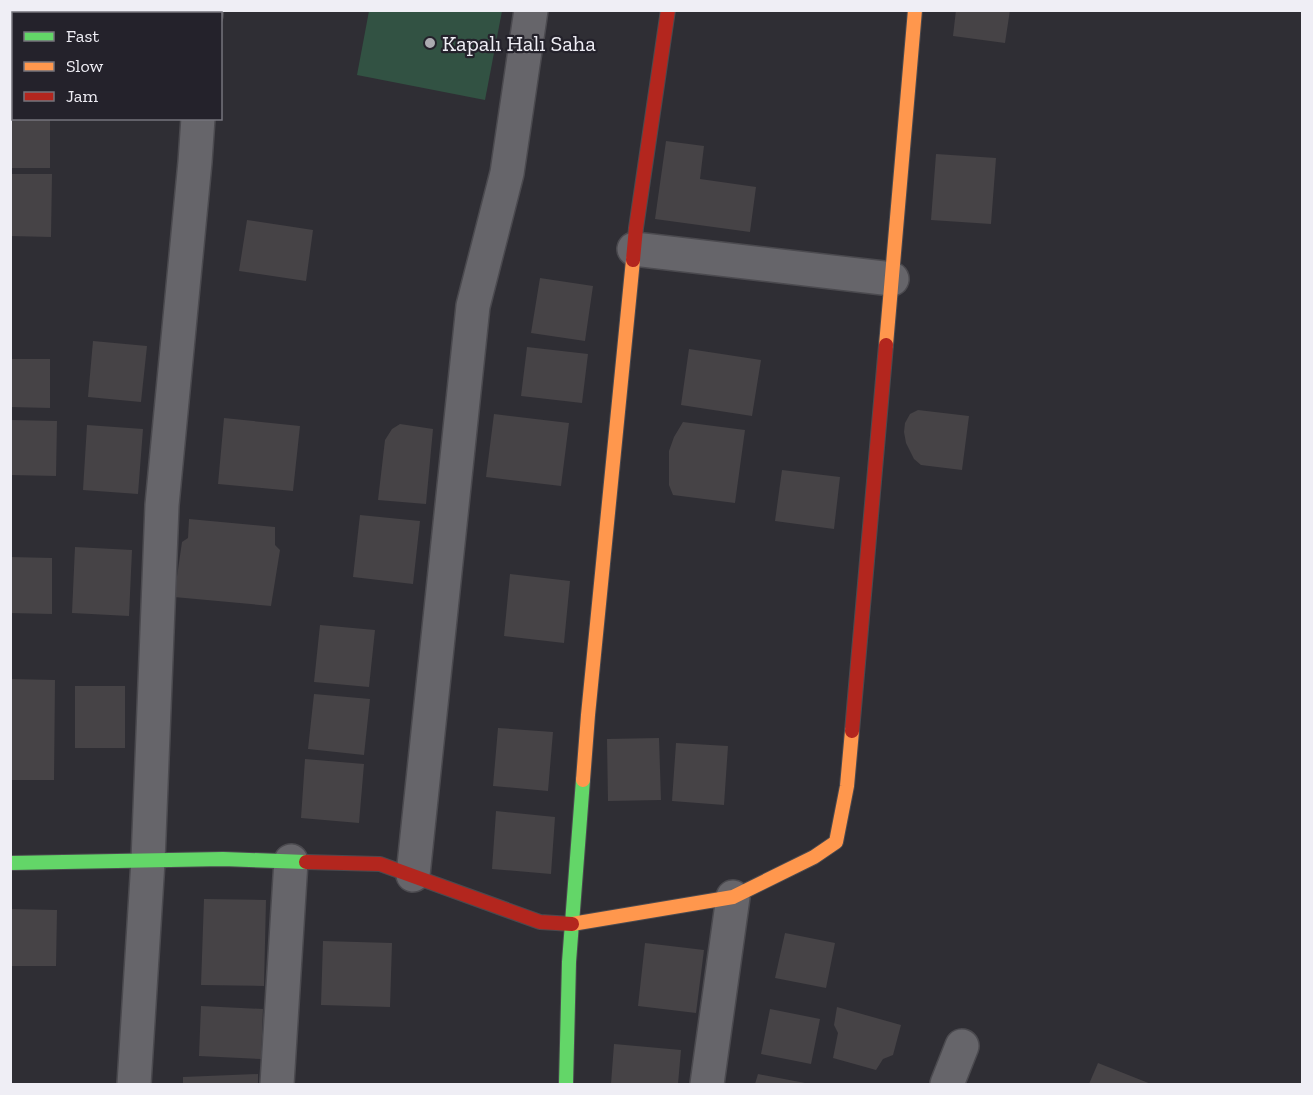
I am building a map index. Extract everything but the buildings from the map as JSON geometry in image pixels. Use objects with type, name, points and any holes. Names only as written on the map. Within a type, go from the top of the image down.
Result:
[{"type":"street","points":[[412,875],[473,306],[507,173],[531,10]]},
{"type":"street","points":[[566,1084],[569,962],[590,704],[636,228],[668,10]]},
{"type":"street","points":[[10,863],[223,859],[381,864],[540,922],[572,924],[733,897],[814,857],[836,842],[848,786],[915,10]]},
{"type":"street","points":[[134,1084],[148,861],[162,505],[198,120]]},
{"type":"street","points":[[634,249],[892,279]]},
{"type":"street","points":[[277,1084],[291,861]]},
{"type":"street","points":[[707,1084],[733,897]]},
{"type":"street","points":[[948,1084],[962,1046]]},
{"type":"green space","name":"Kapalı Halı Saha","points":[[369,11],[502,11],[485,100],[357,75]]},
{"type":"traffic: fast","points":[[566,1084],[569,962],[583,780]]},
{"type":"traffic: fast","points":[[10,863],[223,859],[306,862]]},
{"type":"traffic: slow","points":[[886,345],[915,10]]},
{"type":"traffic: slow","points":[[583,780],[633,260]]},
{"type":"traffic: slow","points":[[572,924],[733,897],[814,857],[836,842],[847,786],[852,731]]},
{"type":"traffic: jam","points":[[633,260],[668,10]]},
{"type":"traffic: jam","points":[[852,731],[886,345]]},
{"type":"traffic: jam","points":[[306,862],[380,864],[540,922],[572,924]]},
{"type":"place","name":"Kapalı Halı Saha","points":[[430,43]]}]
